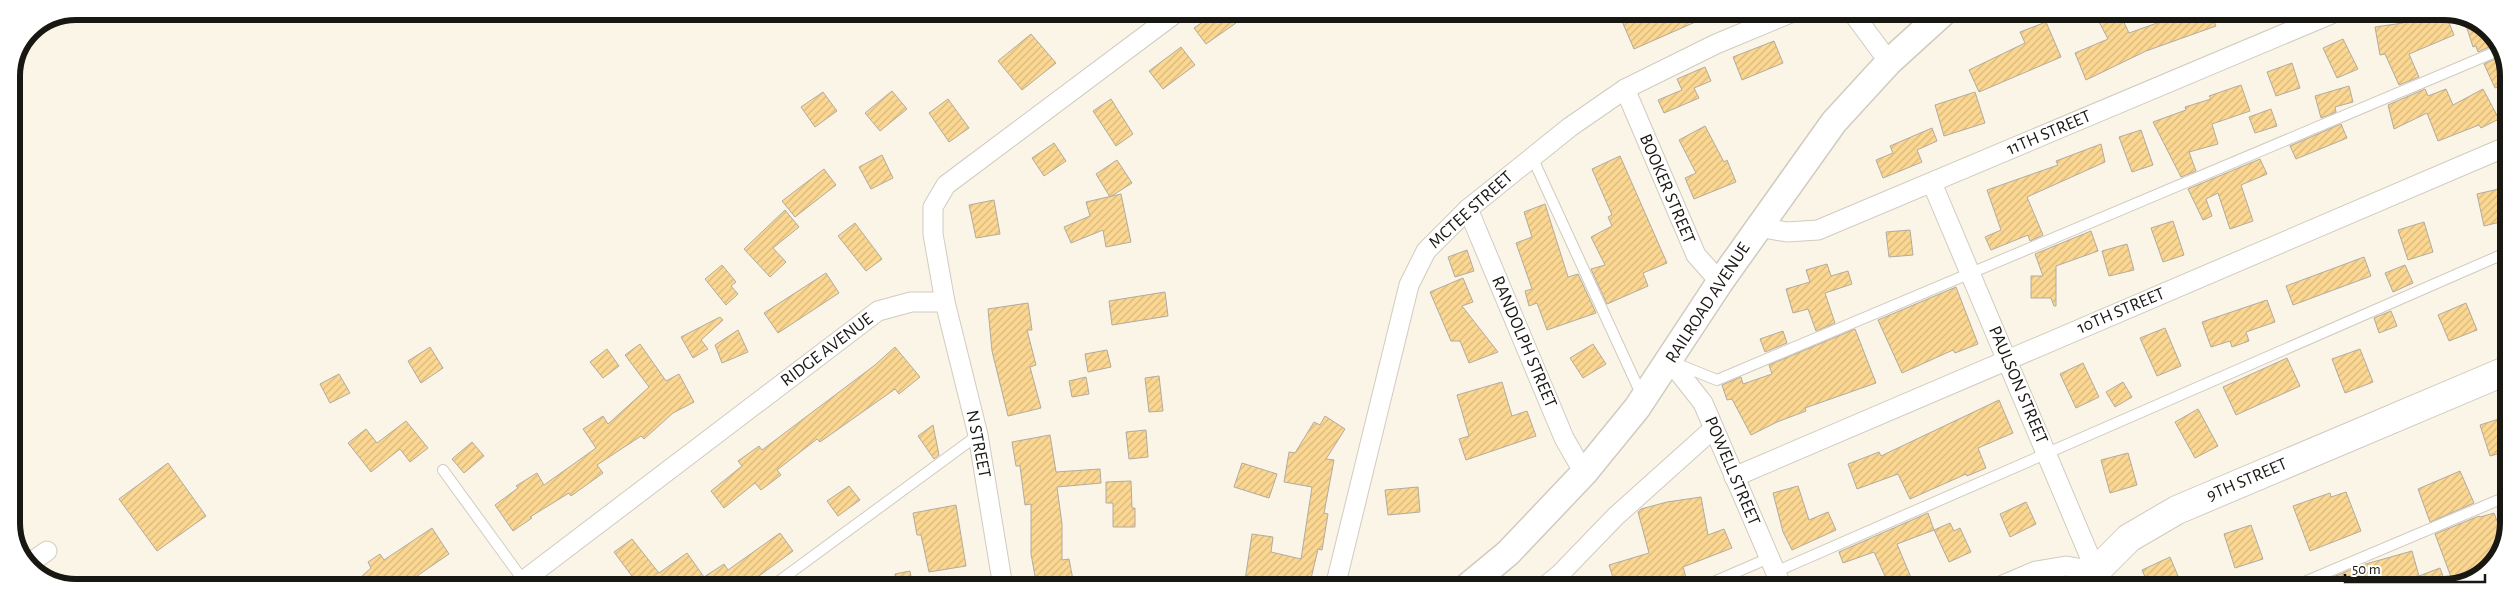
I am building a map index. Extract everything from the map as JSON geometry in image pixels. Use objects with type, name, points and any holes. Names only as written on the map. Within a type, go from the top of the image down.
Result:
[{"type":"main road","name":"9TH STREET","points":[[2097,579],[2129,538],[2176,510],[2500,373]]},
{"type":"street","points":[[945,302],[933,234],[933,207],[946,185],[1166,20]]},
{"type":"street","name":"MCTEE STREET","points":[[1338,579],[1409,285],[1426,251],[1468,209],[1532,157],[1625,88],[1716,44],[1773,20]]},
{"type":"street","points":[[1858,20],[1889,62]]},
{"type":"street","name":"RAILROAD AVENUE","points":[[1476,579],[1508,552],[1584,472],[1644,399],[1720,282],[1834,122],[1889,62],[1935,20]]},
{"type":"street","name":"11TH STREET","points":[[1758,227],[1787,232],[1818,230],[2317,20]]},
{"type":"street","name":"BOOKER STREET","points":[[1625,88],[1696,255],[1720,282]]},
{"type":"street","name":"10TH STREET","points":[[1734,477],[2500,149]]},
{"type":"street","name":"PAULSON STREET","points":[[1932,183],[2047,452],[2094,579]]},
{"type":"street","name":"RANDOLPH STREET","points":[[1468,209],[1564,438],[1584,472]]},
{"type":"street","name":"RIDGE AVENUE","points":[[526,579],[878,311],[911,302],[945,302]]},
{"type":"street","name":"N STREET","points":[[945,302],[978,435],[1002,579]]},
{"type":"street","name":"POWELL STREET","points":[[1670,361],[1703,403],[1775,572]]},
{"type":"street","points":[[1555,579],[1616,516],[1713,429]]},
{"type":"street","points":[[34,560],[47,551]]},
{"type":"street","points":[[2017,579],[2036,571],[2066,566],[2090,579]]},
{"type":"lane","points":[[1670,361],[1717,380],[2495,52]]},
{"type":"lane","points":[[1532,157],[1644,399]]},
{"type":"lane","points":[[1741,579],[1775,572],[2500,255]]},
{"type":"lane","points":[[782,579],[978,435]]},
{"type":"lane","points":[[443,470],[516,579]]},
{"type":"lane","points":[[2311,579],[2500,499]]},
{"type":"building","points":[[1206,20],[1234,20],[1236,23],[1206,44],[1194,28]]},
{"type":"building","points":[[1621,20],[1700,20],[1634,49]]},
{"type":"building","points":[[2098,20],[2123,20],[2129,33],[2166,20],[2213,20],[2216,26],[2146,51],[2086,80],[2075,53],[2108,39]]},
{"type":"building","points":[[2402,20],[2448,20],[2454,35],[2409,54],[2419,77],[2399,85],[2385,54],[2380,55],[2375,27],[2403,23]]},
{"type":"building","points":[[2046,22],[2061,57],[1979,92],[1969,70],[2025,43],[2020,32]]},
{"type":"building","points":[[2466,24],[2478,32],[2491,46],[2478,52],[2476,46],[2473,47]]},
{"type":"building","points":[[1031,34],[1056,63],[1022,90],[998,61]]},
{"type":"building","points":[[2343,39],[2358,69],[2337,78],[2323,48]]},
{"type":"building","points":[[1774,41],[1783,63],[1742,80],[1733,57]]},
{"type":"building","points":[[1181,47],[1195,65],[1163,89],[1149,71]]},
{"type":"building","points":[[2497,58],[2500,72],[2500,86],[2495,88],[2484,64]]},
{"type":"building","points":[[2292,63],[2300,88],[2276,96],[2267,72]]},
{"type":"building","points":[[1705,67],[1711,81],[1694,88],[1699,98],[1664,113],[1658,100],[1682,90],[1677,79]]},
{"type":"building","points":[[2241,85],[2250,111],[2212,124],[2218,144],[2189,152],[2196,171],[2181,177],[2153,122],[2186,110],[2185,107],[2211,99],[2209,96]]},
{"type":"building","points":[[2349,86],[2353,102],[2335,107],[2336,112],[2321,118],[2315,96]]},
{"type":"building","points":[[2425,89],[2428,96],[2446,89],[2453,105],[2483,89],[2499,119],[2481,128],[2479,125],[2438,141],[2427,113],[2394,129],[2388,105]]},
{"type":"building","points":[[892,91],[907,109],[880,131],[865,113]]},
{"type":"building","points":[[823,92],[837,111],[815,127],[801,107]]},
{"type":"building","points":[[1975,92],[1985,123],[1944,136],[1935,105]]},
{"type":"building","points":[[948,99],[969,128],[949,142],[929,113]]},
{"type":"building","points":[[1111,99],[1133,134],[1116,146],[1093,111]]},
{"type":"building","points":[[2271,109],[2277,126],[2255,133],[2249,117]]},
{"type":"building","points":[[2341,124],[2347,138],[2296,159],[2290,146]]},
{"type":"building","points":[[1705,126],[1724,162],[1727,160],[1736,182],[1694,199],[1685,178],[1696,173],[1679,140]]},
{"type":"building","points":[[1932,128],[1937,141],[1917,150],[1922,162],[1883,178],[1876,160],[1893,153],[1890,146]]},
{"type":"building","points":[[2141,130],[2153,165],[2132,172],[2119,137]]},
{"type":"building","points":[[1054,143],[1066,161],[1044,176],[1032,158]]},
{"type":"building","points":[[2101,144],[2105,162],[2027,197],[2043,235],[2030,241],[2028,235],[1991,250],[1985,237],[2001,230],[1987,190],[2058,165],[2056,161]]},
{"type":"building","points":[[882,155],[893,178],[871,189],[859,167]]},
{"type":"building","points":[[1620,156],[1667,263],[1643,273],[1648,286],[1607,304],[1591,269],[1605,265],[1591,237],[1612,226],[1608,217],[1612,215],[1592,169]]},
{"type":"building","points":[[2260,159],[2267,174],[2241,185],[2253,221],[2230,229],[2218,193],[2206,199],[2212,216],[2203,220],[2188,189]]},
{"type":"building","points":[[1117,160],[1132,183],[1110,197],[1096,174]]},
{"type":"building","points":[[824,169],[836,185],[795,217],[782,201]]},
{"type":"building","points":[[2500,189],[2500,222],[2484,226],[2477,194]]},
{"type":"building","points":[[1121,194],[1131,242],[1106,247],[1103,230],[1071,243],[1064,227],[1090,216],[1086,202]]},
{"type":"building","points":[[994,200],[1000,234],[976,238],[969,205]]},
{"type":"building","points":[[1545,204],[1568,277],[1578,274],[1596,313],[1547,330],[1537,303],[1529,306],[1525,291],[1532,289],[1516,243],[1532,237],[1524,212]]},
{"type":"building","points":[[785,210],[799,227],[773,248],[786,262],[770,277],[744,249]]},
{"type":"building","points":[[2173,221],[2184,255],[2163,262],[2151,228]]},
{"type":"building","points":[[2424,222],[2433,252],[2408,260],[2398,230]]},
{"type":"building","points":[[855,223],[882,259],[866,271],[838,236]]},
{"type":"building","points":[[1910,230],[1913,255],[1889,257],[1886,232]]},
{"type":"building","points":[[2091,231],[2098,251],[2056,266],[2056,306],[2054,306],[2051,298],[2031,298],[2031,276],[2043,276],[2035,254]]},
{"type":"building","points":[[2127,244],[2134,270],[2109,276],[2102,251]]},
{"type":"building","points":[[1467,250],[1474,271],[1455,277],[1448,257]]},
{"type":"building","points":[[2364,257],[2371,276],[2293,305],[2286,286]]},
{"type":"building","points":[[1827,264],[1831,276],[1848,271],[1852,284],[1825,293],[1835,323],[1816,331],[1808,309],[1793,313],[1786,289],[1810,282],[1806,270]]},
{"type":"building","points":[[722,265],[736,282],[731,286],[738,294],[726,305],[705,279]]},
{"type":"building","points":[[2405,265],[2413,283],[2393,292],[2385,273]]},
{"type":"building","points":[[826,273],[839,293],[778,333],[764,313]]},
{"type":"building","points":[[1463,278],[1473,302],[1462,306],[1498,352],[1469,363],[1460,341],[1451,341],[1430,292]]},
{"type":"building","points":[[1956,287],[1978,344],[1955,353],[1953,350],[1902,373],[1878,320]]},
{"type":"building","points":[[1165,292],[1168,316],[1112,325],[1109,301]]},
{"type":"building","points":[[2267,300],[2275,322],[2246,332],[2249,341],[2232,347],[2230,341],[2211,347],[2202,322]]},
{"type":"building","points":[[1028,303],[1032,330],[1027,330],[1036,365],[1030,367],[1041,408],[1008,416],[992,351],[988,309]]},
{"type":"building","points":[[2466,303],[2477,330],[2449,341],[2438,315]]},
{"type":"building","points":[[2391,311],[2397,326],[2379,333],[2374,318]]},
{"type":"building","points":[[720,317],[723,320],[701,340],[708,349],[693,358],[681,337]]},
{"type":"building","points":[[2165,328],[2181,366],[2157,376],[2140,338]]},
{"type":"building","points":[[1855,329],[1876,383],[1805,408],[1806,411],[1777,422],[1751,435],[1732,399],[1727,400],[1722,385],[1741,377],[1743,384],[1772,374],[1769,365]]},
{"type":"building","points":[[738,330],[748,352],[722,363],[715,345]]},
{"type":"building","points":[[1783,331],[1787,343],[1765,352],[1760,339]]},
{"type":"building","points":[[640,344],[666,381],[679,374],[694,402],[673,413],[644,439],[641,436],[597,465],[603,473],[571,496],[569,493],[530,517],[532,518],[513,531],[495,505],[518,488],[516,486],[537,473],[544,485],[596,448],[583,429],[603,416],[608,424],[649,387],[625,355]]},
{"type":"building","points":[[1593,344],[1606,364],[1583,378],[1570,358]]},
{"type":"building","points":[[430,347],[443,368],[421,383],[408,361]]},
{"type":"building","points":[[895,347],[920,377],[899,394],[895,389],[820,442],[817,439],[777,470],[781,475],[761,490],[755,483],[724,508],[711,491],[742,466],[738,461],[759,446],[762,450],[875,365]]},
{"type":"building","points":[[607,349],[619,366],[603,378],[590,362]]},
{"type":"building","points":[[2360,349],[2373,382],[2345,393],[2332,359]]},
{"type":"building","points":[[1107,350],[1111,367],[1088,372],[1085,354]]},
{"type":"building","points":[[2287,358],[2300,386],[2236,415],[2223,387]]},
{"type":"building","points":[[2083,363],[2099,397],[2076,408],[2060,374]]},
{"type":"building","points":[[339,374],[350,393],[330,403],[320,384]]},
{"type":"building","points":[[1159,376],[1163,411],[1149,412],[1145,378]]},
{"type":"building","points":[[1086,377],[1089,394],[1072,397],[1069,381]]},
{"type":"building","points":[[1502,382],[1512,416],[1527,411],[1536,436],[1466,460],[1459,439],[1469,436],[1457,395]]},
{"type":"building","points":[[2123,382],[2132,397],[2115,407],[2106,392]]},
{"type":"building","points":[[1999,400],[2013,433],[1978,448],[1986,468],[1967,476],[1966,474],[1910,499],[1898,474],[1857,489],[1848,464],[1879,452],[1881,456]]},
{"type":"building","points":[[2198,409],[2218,446],[2195,458],[2175,422]]},
{"type":"building","points":[[1325,416],[1345,429],[1326,459],[1334,460],[1324,513],[1328,514],[1322,550],[1318,549],[1311,579],[1245,579],[1252,534],[1273,537],[1271,552],[1301,559],[1312,487],[1284,482],[1289,452],[1295,453],[1314,422],[1320,425]]},
{"type":"building","points":[[2500,419],[2500,453],[2490,456],[2480,425]]},
{"type":"building","points":[[406,421],[428,448],[410,462],[400,449],[371,472],[348,443],[366,429],[377,443]]},
{"type":"building","points":[[933,425],[939,455],[934,459],[918,436]]},
{"type":"building","points":[[1146,430],[1148,457],[1129,459],[1126,432]]},
{"type":"building","points":[[1050,435],[1056,472],[1100,469],[1101,483],[1057,487],[1062,524],[1062,560],[1069,559],[1073,579],[1036,579],[1031,554],[1031,504],[1025,505],[1020,466],[1016,466],[1012,442]]},
{"type":"building","points":[[472,442],[484,456],[464,473],[452,459]]},
{"type":"building","points":[[2128,453],[2137,485],[2110,493],[2101,460]]},
{"type":"building","points":[[168,463],[206,516],[157,551],[119,499]]},
{"type":"building","points":[[1242,463],[1277,474],[1269,498],[1234,487]]},
{"type":"building","points":[[2460,471],[2474,503],[2430,522],[2418,489]]},
{"type":"building","points":[[1131,481],[1132,508],[1135,508],[1135,527],[1113,527],[1113,503],[1106,503],[1106,482]]},
{"type":"building","points":[[849,486],[860,500],[838,516],[827,501]]},
{"type":"building","points":[[1798,486],[1809,520],[1828,512],[1836,530],[1792,550],[1783,532],[1773,493]]},
{"type":"building","points":[[1418,487],[1420,512],[1388,515],[1385,490]]},
{"type":"building","points":[[2346,492],[2361,531],[2310,551],[2293,506],[2330,493],[2331,497]]},
{"type":"building","points":[[1701,497],[1708,535],[1724,529],[1732,548],[1683,567],[1686,579],[1613,579],[1609,565],[1649,553],[1638,512],[1641,509],[1667,502]]},
{"type":"building","points":[[2026,502],[2036,524],[2010,537],[2000,514]]},
{"type":"building","points":[[956,505],[966,566],[929,572],[921,535],[917,535],[913,513]]},
{"type":"building","points":[[1928,513],[1934,530],[1897,544],[1912,579],[1886,579],[1874,552],[1843,563],[1839,552]]},
{"type":"building","points":[[2494,513],[2500,527],[2493,551],[2478,567],[2451,577],[2435,534]]},
{"type":"building","points":[[1950,523],[1954,531],[1960,528],[1971,552],[1949,562],[1934,530]]},
{"type":"building","points":[[2251,525],[2263,559],[2235,568],[2224,534]]},
{"type":"building","points":[[432,528],[449,554],[417,576],[419,579],[359,579],[371,568],[368,562],[380,554],[384,560]]},
{"type":"building","points":[[780,533],[793,551],[755,579],[634,579],[614,552],[632,539],[659,573],[687,553],[704,577],[724,564],[728,570]]},
{"type":"building","points":[[2412,551],[2419,576],[2440,568],[2444,579],[2328,579],[2362,565]]},
{"type":"building","points":[[2170,557],[2179,579],[2146,579],[2142,570]]},
{"type":"building","points":[[910,571],[912,579],[896,579],[895,574]]}]
